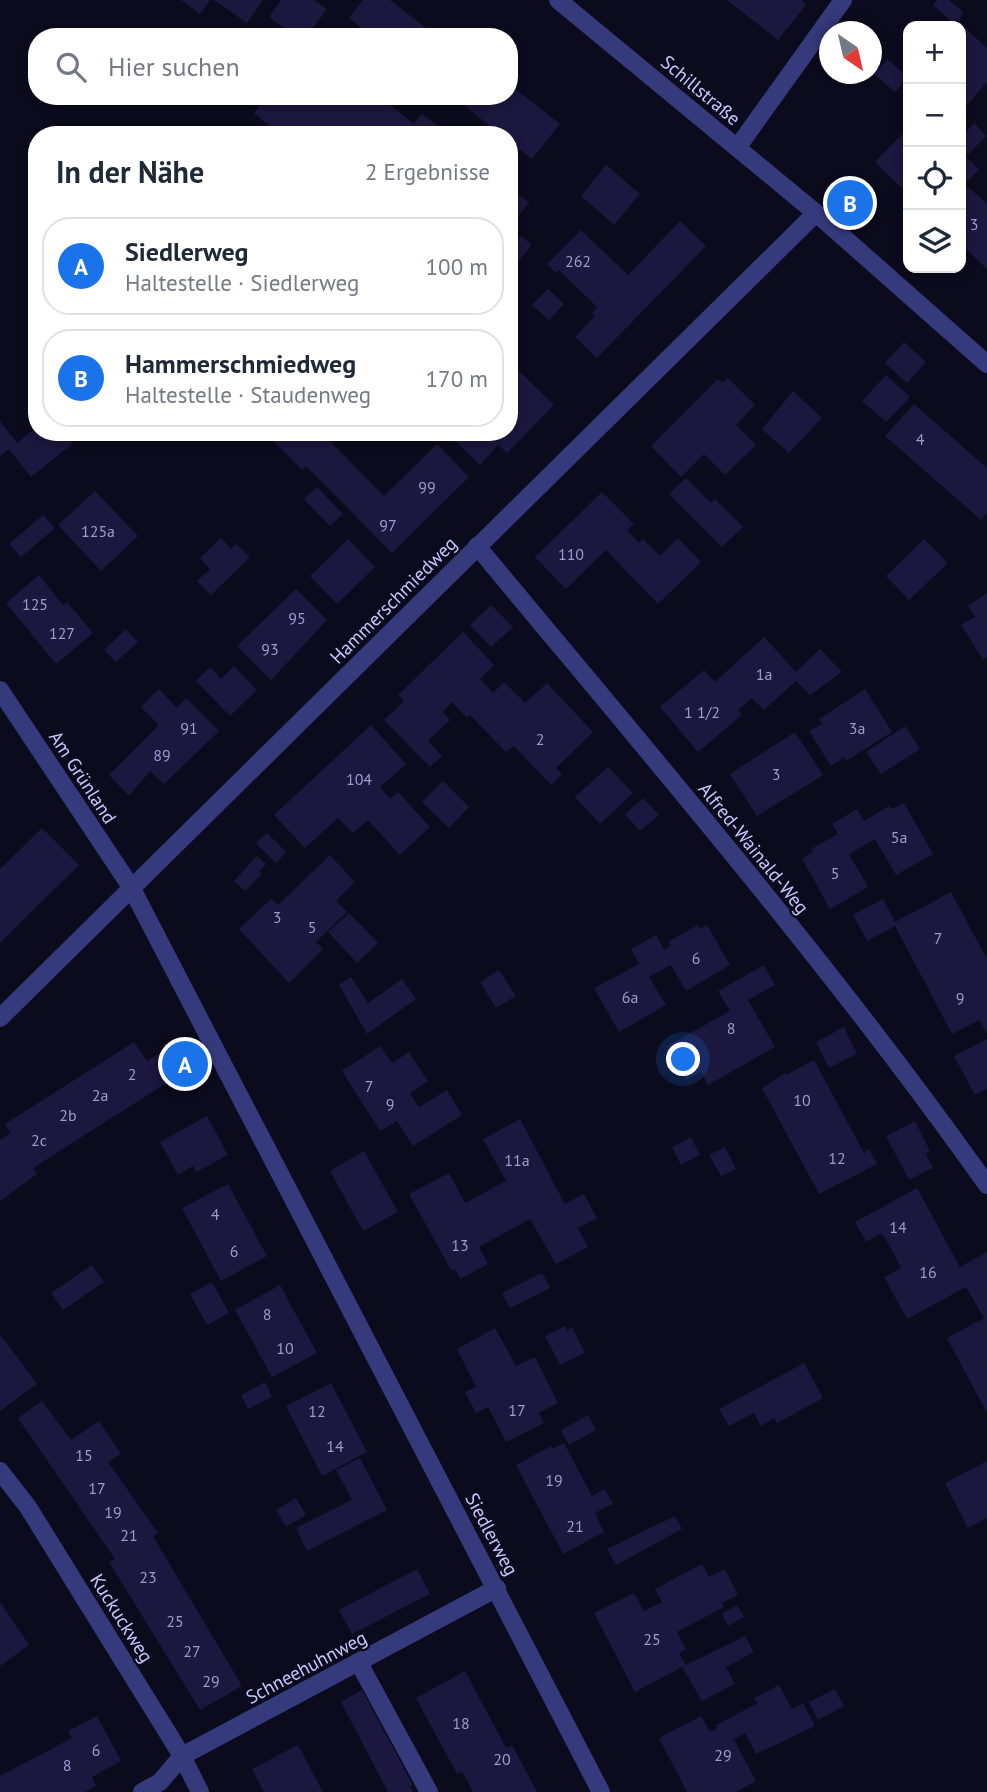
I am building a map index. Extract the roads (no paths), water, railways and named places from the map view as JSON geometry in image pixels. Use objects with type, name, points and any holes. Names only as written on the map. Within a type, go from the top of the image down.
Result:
[{"type":"street","name":"Schillstraße","points":[[558,0],[816,213],[987,365]]},
{"type":"street","points":[[737,148],[844,0]]},
{"type":"street","name":"Hammerschmiedweg","points":[[0,1018],[816,213]]},
{"type":"street","name":"Alfred-Wainald-Weg","points":[[477,546],[819,960],[905,1070],[987,1185]]},
{"type":"street","name":"Am Grünland","points":[[0,690],[131,887]]},
{"type":"street","name":"Siedlerweg","points":[[131,887],[601,1792]]},
{"type":"street","name":"Kuckuckweg","points":[[0,1471],[28,1507],[182,1756],[200,1792]]},
{"type":"street","name":"Schneehuhnweg","points":[[142,1792],[160,1782],[182,1756],[497,1588]]},
{"type":"street","points":[[359,1662],[429,1792]]},
{"type":"place","name":"Hammerschmiedweg","points":[[850,203]]},
{"type":"place","name":"Siedlerweg","points":[[185,1064]]}]
